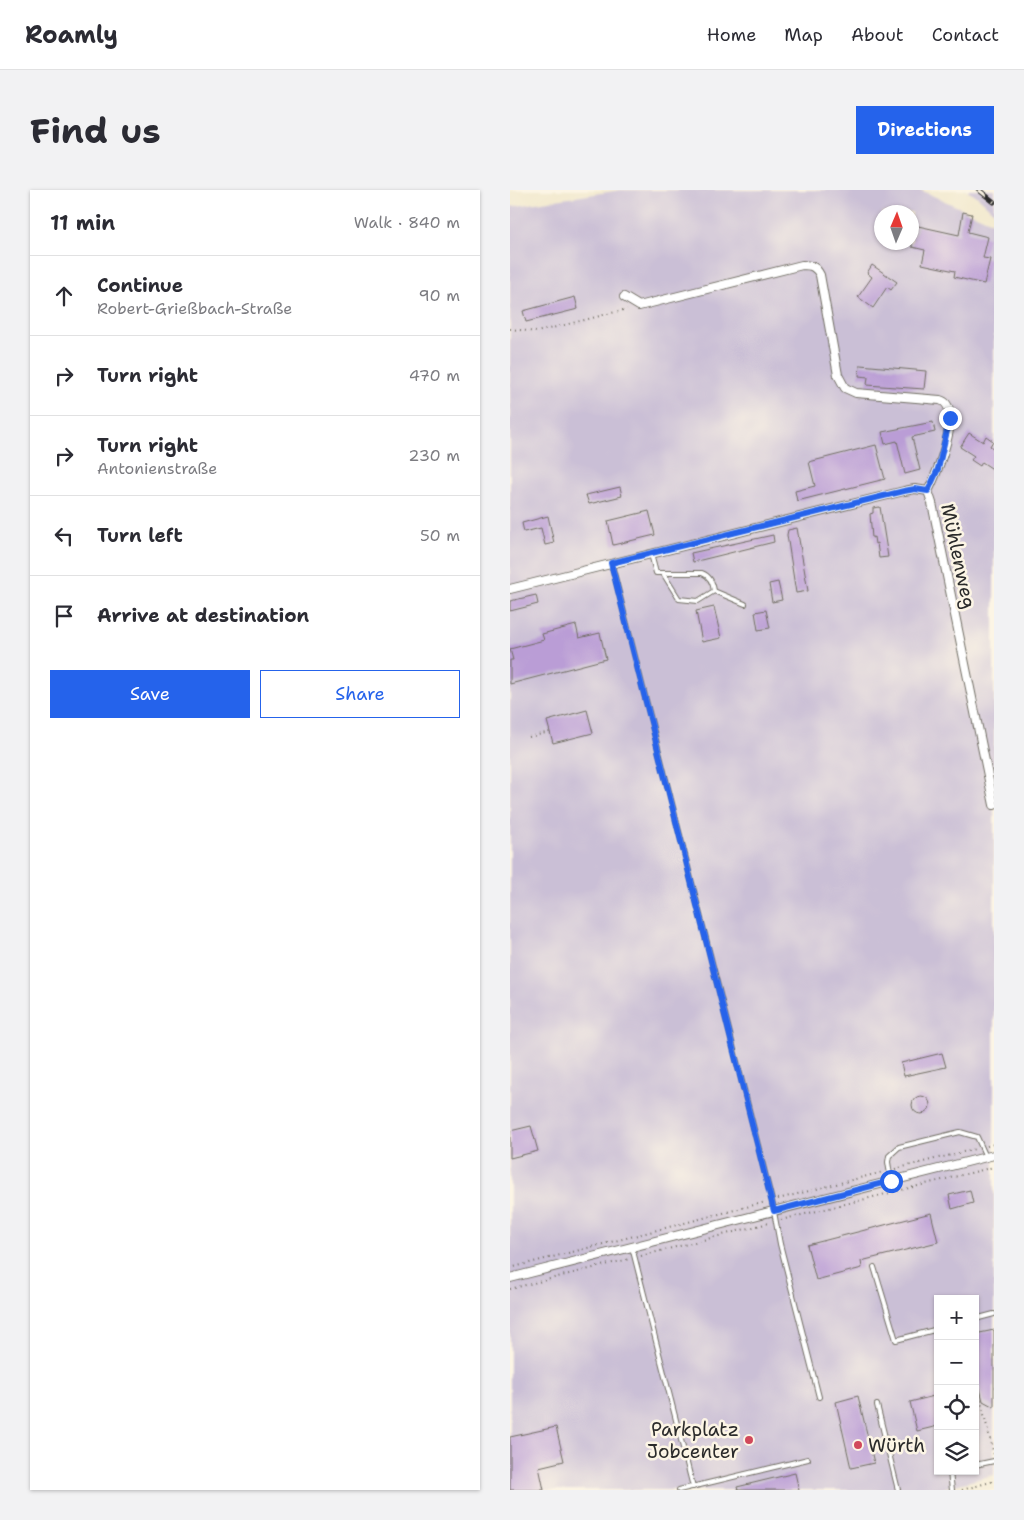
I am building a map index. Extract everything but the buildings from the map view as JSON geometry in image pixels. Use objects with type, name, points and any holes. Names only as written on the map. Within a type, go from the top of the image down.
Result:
[{"type":"street","points":[[510,589],[904,491],[915,489],[928,491],[936,477],[949,429],[951,410],[949,404],[940,400],[856,393],[845,388],[838,375],[820,275],[817,269],[811,265],[802,265],[640,306],[624,296]]},
{"type":"street","name":"Mühlenweg","points":[[928,491],[934,510],[994,805]]},
{"type":"street","points":[[510,1278],[990,1156]]},
{"type":"lane","points":[[651,554],[656,573],[664,575],[682,572],[702,573],[713,584],[714,591]]},
{"type":"lane","points":[[611,563],[772,1201],[819,1397]]},
{"type":"lane","points":[[664,575],[679,599],[698,601],[714,591]]},
{"type":"lane","points":[[714,591],[745,604]]},
{"type":"lane","points":[[891,1181],[889,1171],[890,1156],[899,1147],[960,1132],[977,1137],[990,1156]]},
{"type":"lane","points":[[632,1247],[693,1486]]},
{"type":"lane","points":[[874,1267],[896,1340],[934,1330]]},
{"type":"lane","points":[[979,1318],[994,1314]]},
{"type":"lane","points":[[877,1405],[898,1490]]},
{"type":"lane","points":[[679,1490],[808,1459]]},
{"type":"lane","points":[[979,1464],[994,1461]]},
{"type":"lane","points":[[950,1475],[952,1490]]},
{"type":"path","points":[[510,329],[537,332],[640,306]]},
{"type":"path","points":[[529,737],[550,732]]},
{"type":"path","points":[[510,1268],[994,1144]]},
{"type":"path","points":[[510,1289],[994,1167]]},
{"type":"path","points":[[979,1394],[994,1455]]},
{"type":"path","points":[[962,1490],[994,1481]]},
{"type":"shaded area","points":[[621,190],[920,190],[994,223],[994,1475],[936,1490],[510,1490],[510,207]]},
{"type":"shaded area","points":[[965,190],[994,190],[994,212],[978,197]]},
{"type":"railway","points":[[979,190],[994,202]]},
{"type":"place","name":"Parkplatz Jobcenter","points":[[749,1440]]},
{"type":"place","name":"Würth","points":[[858,1445]]},
{"type":"route","points":[[891,1181],[774,1211],[611,563],[904,491],[915,489],[928,491],[936,477],[949,429],[950,418]]}]
